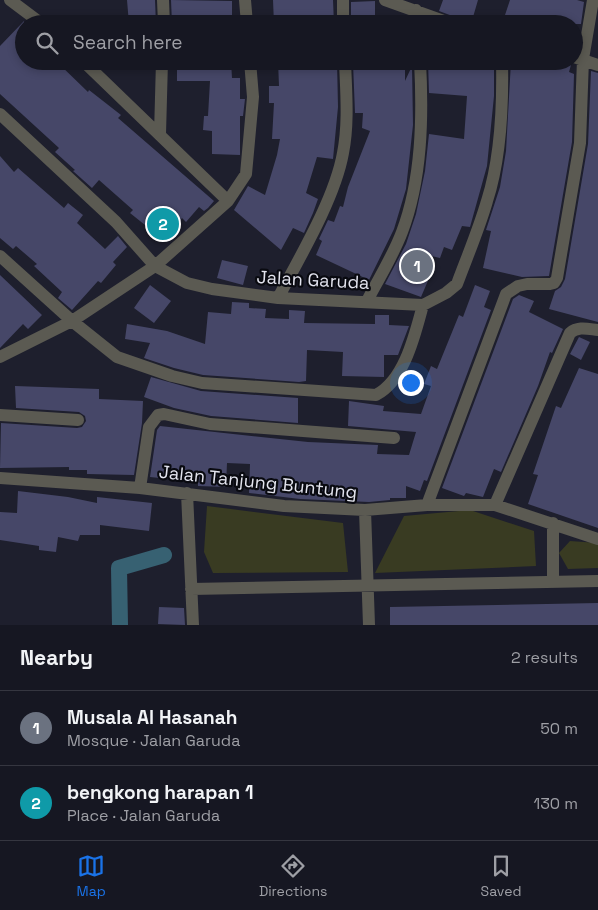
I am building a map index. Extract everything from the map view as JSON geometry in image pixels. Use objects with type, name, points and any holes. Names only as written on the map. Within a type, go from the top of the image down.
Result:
[{"type":"street","points":[[10,0],[30,15]]},
{"type":"street","points":[[163,0],[164,15]]},
{"type":"street","points":[[245,0],[246,15]]},
{"type":"street","points":[[343,0],[344,15]]},
{"type":"street","points":[[385,0],[429,15]]},
{"type":"street","points":[[583,39],[593,0]]},
{"type":"street","points":[[416,10],[416,15]]},
{"type":"street","points":[[583,60],[598,65]]},
{"type":"street","points":[[92,70],[228,201]]},
{"type":"street","points":[[160,134],[162,70]]},
{"type":"street","points":[[0,357],[72,321],[155,266],[228,201],[246,174],[252,96],[251,70]]},
{"type":"street","points":[[278,298],[308,243],[338,172],[344,152],[345,70]]},
{"type":"street","points":[[368,301],[402,232],[413,193],[423,121],[420,70]]},
{"type":"street","points":[[0,256],[72,321],[117,357],[172,376],[202,383],[376,395],[389,386],[409,351],[423,305],[437,299],[457,284],[488,200],[502,104],[502,70]]},
{"type":"street","points":[[427,505],[506,294],[518,286],[550,284],[554,283],[557,278],[580,143],[578,70]]},
{"type":"street","name":"Jalan Garuda","points":[[0,114],[116,222],[155,266],[187,283],[212,289],[278,298],[423,305]]},
{"type":"street","points":[[496,504],[570,333],[575,329],[582,328],[598,330]]},
{"type":"street","points":[[140,488],[149,428],[158,414],[210,424],[394,438]]},
{"type":"street","points":[[0,415],[78,420]]},
{"type":"street","name":"Jalan Tanjung Buntung","points":[[0,478],[140,488],[284,506],[365,510],[427,505],[496,504],[598,539]]},
{"type":"street","points":[[187,493],[193,625]]},
{"type":"street","points":[[365,510],[369,625]]},
{"type":"street","points":[[553,523],[553,582]]},
{"type":"street","points":[[191,589],[598,581]]},
{"type":"green space","points":[[207,506],[343,523],[348,572],[213,573],[204,552]]},
{"type":"green space","points":[[470,510],[534,531],[536,566],[375,573],[404,516]]},
{"type":"green space","points":[[570,541],[598,543],[598,568],[568,569],[559,553]]},
{"type":"building","points":[[127,0],[155,0],[156,15],[128,15]]},
{"type":"building","points":[[171,0],[232,1],[232,15],[172,15]]},
{"type":"building","points":[[273,0],[333,0],[334,15],[274,15]]},
{"type":"building","points":[[443,0],[478,0],[474,15],[450,15],[439,11]]},
{"type":"building","points":[[510,0],[577,0],[584,2],[582,15],[505,15]]},
{"type":"building","points":[[375,1],[375,15],[351,15],[351,2]]},
{"type":"building","points":[[15,30],[15,70],[65,70],[88,92],[89,90],[121,115],[118,118],[214,201],[204,211],[199,207],[186,222],[182,218],[165,241],[130,213],[133,210],[99,180],[92,188],[55,152],[59,148],[0,94],[0,46]]},
{"type":"building","points":[[177,70],[232,70],[232,78],[240,78],[240,99],[245,99],[243,116],[240,116],[240,155],[212,154],[212,131],[203,130],[204,116],[208,116],[210,81],[177,81]]},
{"type":"building","points":[[278,70],[337,70],[338,107],[333,159],[317,157],[306,193],[318,199],[313,213],[304,233],[293,228],[281,250],[234,210],[248,186],[265,195],[280,139],[272,139],[274,103],[269,103],[269,86],[279,86]]},
{"type":"building","points":[[353,70],[405,70],[405,81],[410,70],[412,70],[413,125],[406,189],[394,229],[369,280],[316,255],[322,241],[319,239],[328,220],[334,222],[340,206],[343,207],[348,187],[370,131],[362,128],[363,113],[355,113]]},
{"type":"building","points":[[428,70],[494,70],[494,96],[487,166],[470,227],[462,226],[452,250],[444,247],[440,258],[427,255],[424,265],[433,269],[421,297],[385,284],[406,244],[416,214],[425,171],[429,134],[464,139],[467,96],[429,93]]},
{"type":"building","points":[[510,70],[570,70],[569,72],[574,74],[572,142],[549,276],[522,277],[483,268],[491,231],[486,230],[500,187],[506,151]]},
{"type":"building","points":[[591,71],[598,73],[598,322],[549,309],[555,291],[561,287],[565,279],[588,144]]},
{"type":"building","points":[[0,156],[14,172],[18,168],[64,208],[68,203],[83,215],[77,223],[105,249],[118,236],[127,247],[113,262],[116,265],[101,283],[98,281],[72,310],[58,298],[62,292],[34,266],[37,264],[16,246],[13,249],[0,238]]},
{"type":"building","points":[[222,260],[248,266],[243,285],[217,278]]},
{"type":"building","points":[[0,275],[42,315],[28,329],[23,324],[0,348]]},
{"type":"building","points":[[150,285],[171,301],[154,323],[134,308]]},
{"type":"building","points":[[475,285],[490,291],[484,307],[491,310],[427,481],[424,480],[420,491],[406,486],[406,498],[390,498],[390,500],[369,502],[300,499],[249,493],[250,464],[227,463],[226,487],[198,486],[198,482],[150,477],[157,430],[160,426],[308,442],[378,445],[377,454],[409,455],[416,432],[348,426],[349,401],[384,406],[383,411],[421,414],[431,386],[424,384],[431,366],[437,369],[459,315],[463,317]]},
{"type":"building","points":[[519,295],[534,301],[529,312],[563,329],[552,353],[550,352],[538,386],[501,472],[494,469],[483,497],[466,493],[464,496],[442,488],[513,299]]},
{"type":"building","points":[[232,302],[249,303],[249,308],[266,309],[265,318],[289,319],[289,310],[305,311],[304,323],[375,324],[375,315],[389,315],[389,325],[409,326],[398,355],[384,355],[384,377],[342,376],[343,352],[307,350],[306,381],[299,382],[203,375],[174,368],[144,358],[150,343],[125,339],[127,324],[167,331],[205,344],[208,312],[231,314]]},
{"type":"building","points":[[579,337],[590,342],[581,360],[570,354]]},
{"type":"building","points":[[579,368],[598,374],[598,528],[528,504],[538,475],[533,474],[556,406],[561,408]]},
{"type":"building","points":[[151,377],[201,391],[298,398],[298,423],[211,416],[174,408],[144,397]]},
{"type":"building","points":[[15,386],[99,389],[99,399],[143,401],[142,423],[134,475],[87,474],[87,470],[69,470],[69,467],[0,468],[1,423],[77,428],[82,427],[86,421],[85,416],[79,412],[16,408]]},
{"type":"building","points":[[18,491],[68,497],[97,503],[97,497],[152,503],[149,531],[100,525],[100,535],[80,535],[78,541],[58,537],[56,552],[39,550],[39,546],[0,540],[0,512],[17,513]]},
{"type":"building","points":[[598,603],[598,625],[390,625],[390,607]]},
{"type":"building","points":[[159,607],[184,608],[185,625],[158,624]]},
{"type":"waterway","points":[[120,625],[119,568],[164,555]]},
{"type":"place","name":"bengkong harapan 1","points":[[163,224]]},
{"type":"place","name":"Musala Al Hasanah","points":[[417,266]]}]
